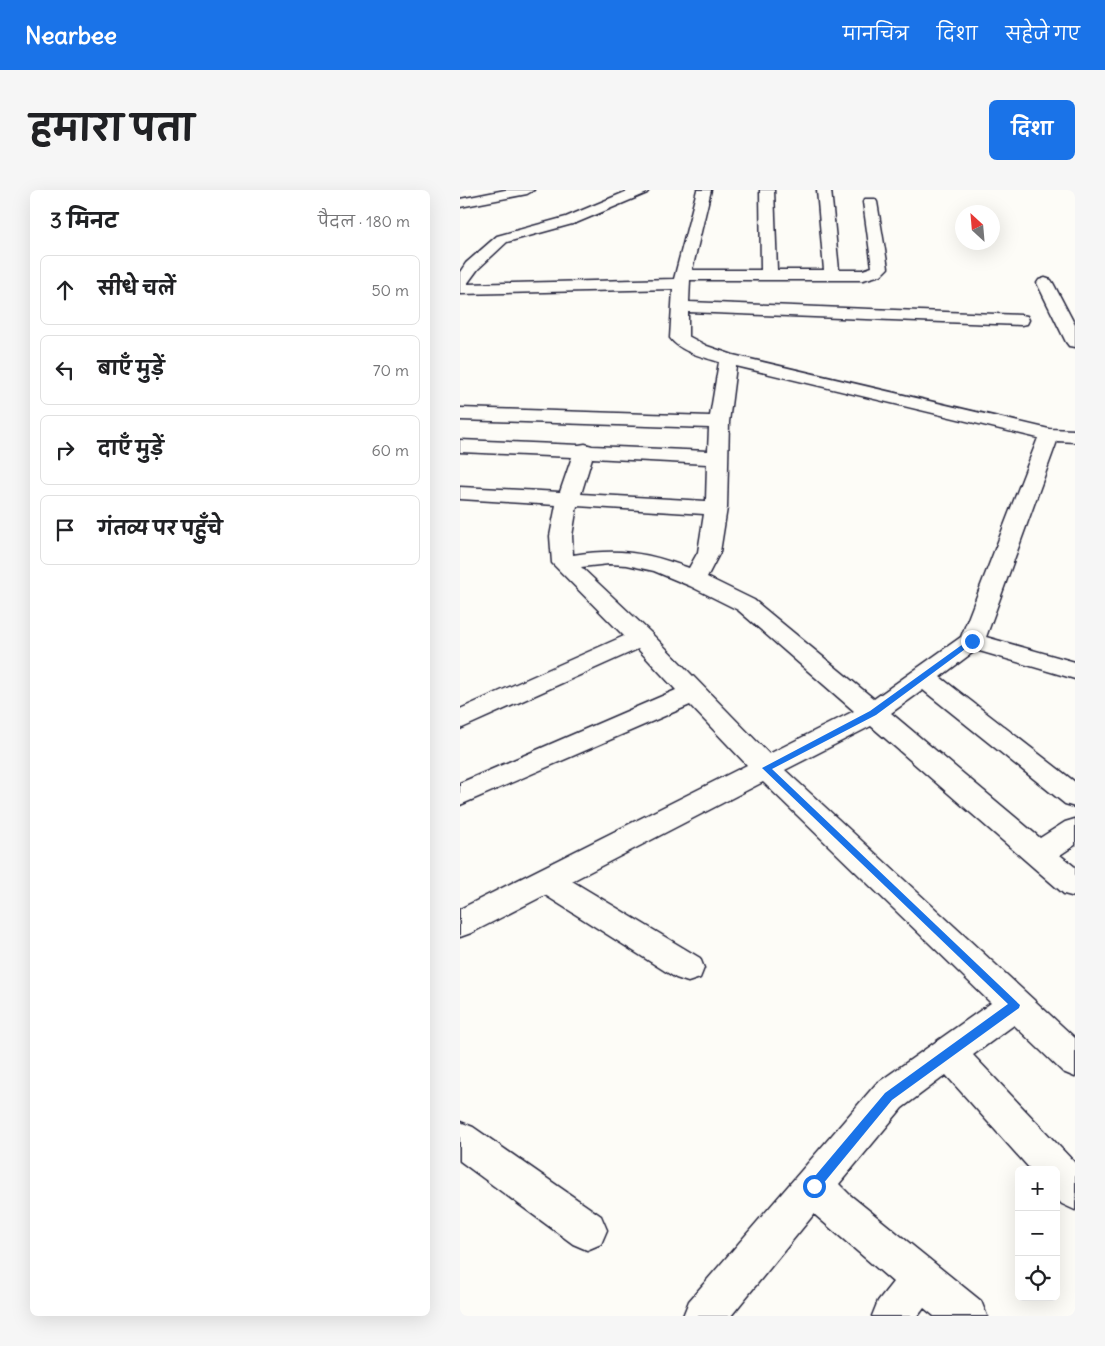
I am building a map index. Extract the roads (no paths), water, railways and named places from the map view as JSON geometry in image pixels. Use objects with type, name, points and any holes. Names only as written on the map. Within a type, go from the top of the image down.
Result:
[{"type":"street","points":[[460,203],[527,190]]},
{"type":"street","points":[[460,283],[472,266],[502,239],[571,220],[642,190]]},
{"type":"street","points":[[704,190],[683,279],[679,338],[701,350],[728,359],[1049,435],[1075,436]]},
{"type":"street","points":[[768,190],[769,275]]},
{"type":"street","points":[[824,190],[832,275]]},
{"type":"street","points":[[460,289],[769,275],[864,275],[875,272],[880,268],[870,202]]},
{"type":"street","points":[[1044,284],[1075,342]]},
{"type":"street","points":[[680,308],[1022,320]]},
{"type":"street","points":[[694,580],[709,552],[716,508],[719,422],[728,359]]},
{"type":"street","points":[[460,414],[719,422]]},
{"type":"street","points":[[460,924],[873,713],[972,641],[1049,435]]},
{"type":"street","points":[[460,446],[584,450],[719,458]]},
{"type":"street","points":[[584,450],[568,500],[559,549],[563,563],[641,638],[766,768],[1075,1061]]},
{"type":"street","points":[[460,493],[716,508]]},
{"type":"street","points":[[563,563],[609,557],[646,561],[694,580],[746,605],[1075,884]]},
{"type":"street","points":[[460,720],[641,638]]},
{"type":"street","points":[[972,641],[1075,671]]},
{"type":"street","points":[[922,676],[1075,797]]},
{"type":"street","points":[[460,795],[694,693]]},
{"type":"street","points":[[1039,854],[1075,830]]},
{"type":"street","points":[[546,881],[688,968]]},
{"type":"street","points":[[704,1316],[889,1096],[1015,1005]]},
{"type":"street","points":[[949,1053],[1052,1166]]},
{"type":"street","points":[[460,1139],[587,1230]]},
{"type":"street","points":[[1060,1174],[1075,1191]]},
{"type":"street","points":[[814,1186],[836,1209],[966,1316]]},
{"type":"street","points":[[893,1316],[921,1279]]}]
